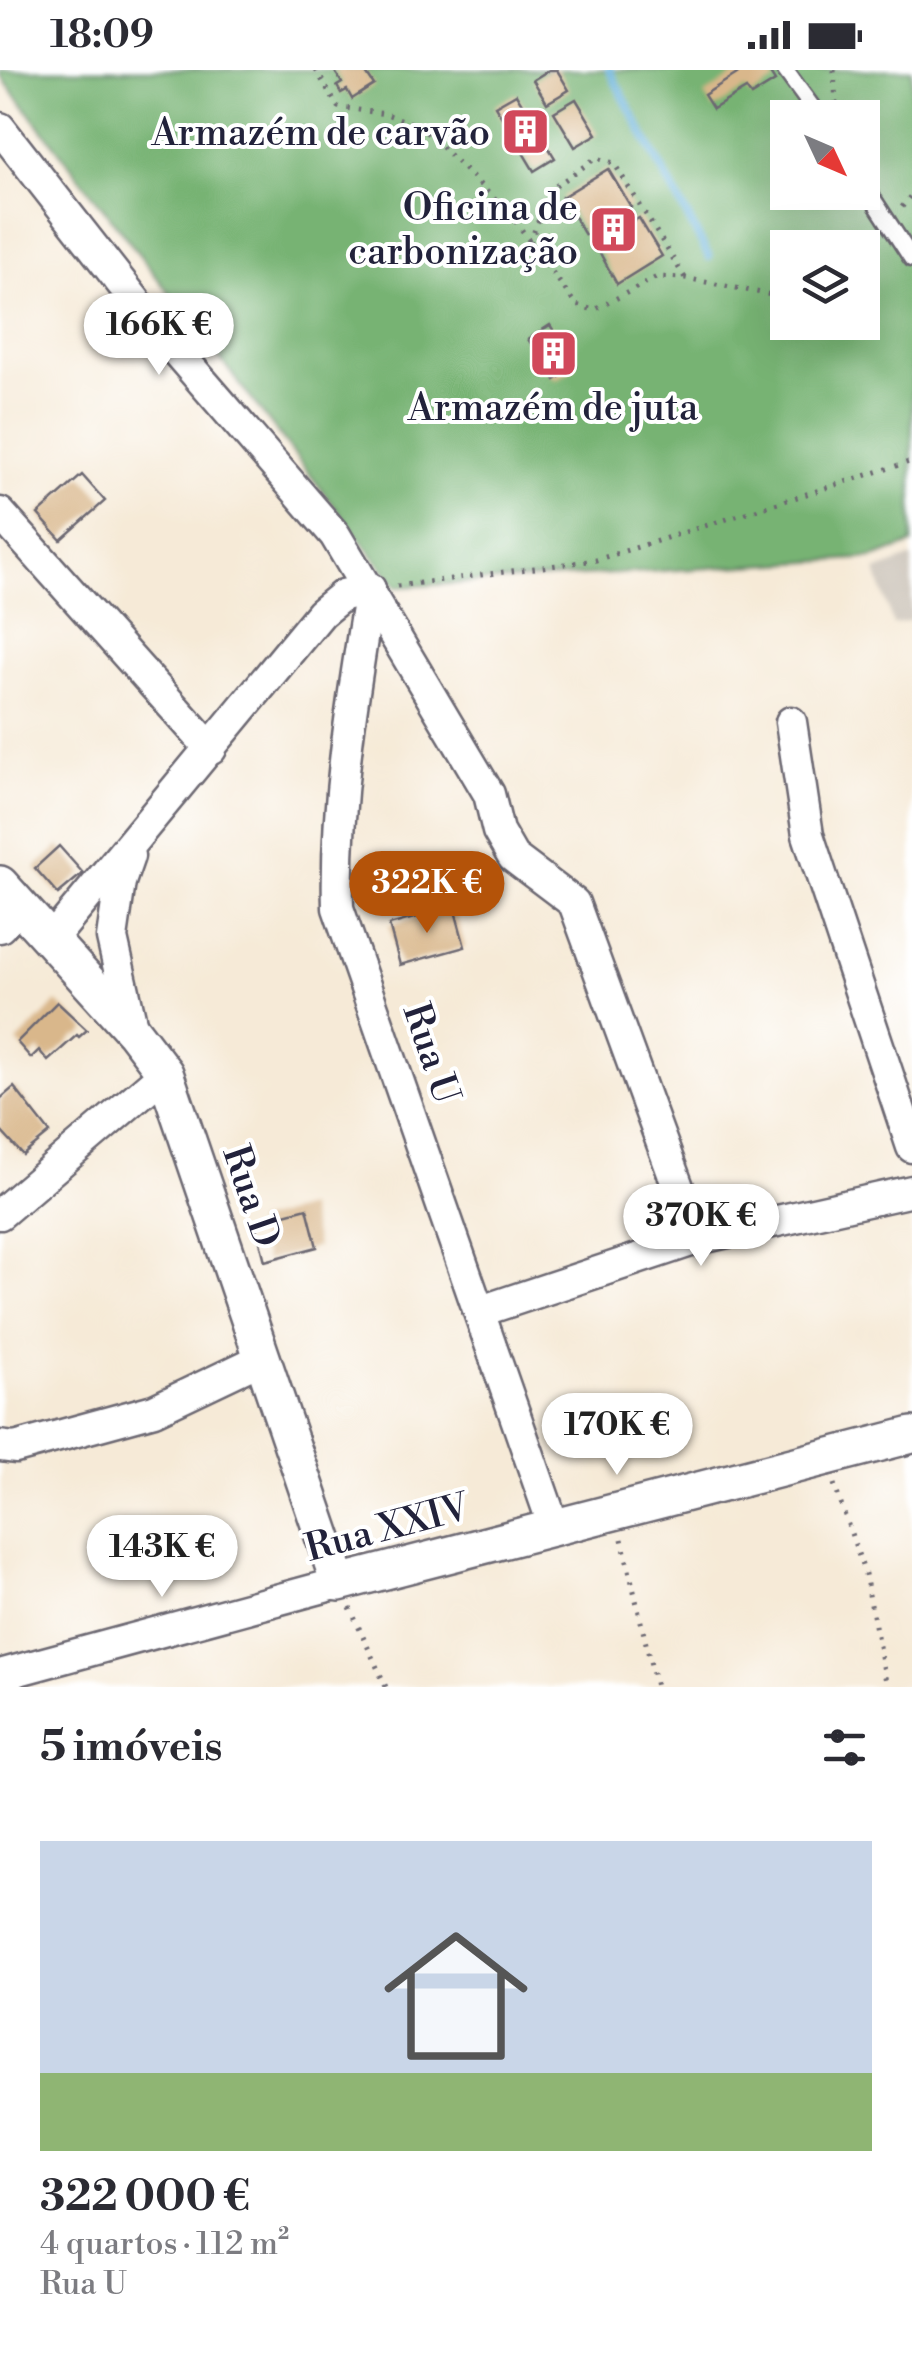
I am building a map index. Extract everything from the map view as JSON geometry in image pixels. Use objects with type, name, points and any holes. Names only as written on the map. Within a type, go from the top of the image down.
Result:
[{"type":"street","points":[[0,128],[151,322],[335,536],[489,794],[498,830],[513,857],[574,903],[697,1239]]},
{"type":"street","points":[[0,513],[211,748]]},
{"type":"street","points":[[50,940],[321,613],[343,595],[370,590]]},
{"type":"street","name":"Rua U","points":[[370,590],[351,705],[336,846],[338,908],[554,1527]]},
{"type":"street","points":[[791,722],[808,835],[912,1147]]},
{"type":"street","points":[[133,1032],[112,938],[120,882],[135,839]]},
{"type":"street","name":"Rua D","points":[[7,906],[50,940],[165,1072],[339,1584]]},
{"type":"street","points":[[0,1214],[165,1072]]},
{"type":"street","points":[[480,1311],[697,1239],[912,1191]]},
{"type":"street","points":[[0,1446],[14,1448],[154,1410],[263,1358]]},
{"type":"street","name":"Rua XXIV","points":[[0,1675],[912,1435]]},
{"type":"lane","points":[[785,70],[807,100]]},
{"type":"lane","points":[[880,210],[912,259]]},
{"type":"path","points":[[316,70],[338,108],[386,114],[420,126],[511,216],[576,305],[594,310],[657,277],[685,278],[770,295]]},
{"type":"path","points":[[834,70],[836,100]]},
{"type":"path","points":[[530,242],[550,190],[596,158],[614,163],[685,278]]},
{"type":"path","points":[[370,590],[596,560],[912,462]]},
{"type":"path","points":[[825,1458],[865,1574],[887,1687]]},
{"type":"path","points":[[615,1512],[642,1614],[656,1687]]},
{"type":"path","points":[[339,1584],[386,1687]]},
{"type":"shaded area","points":[[912,557],[912,620],[893,625],[876,571]]},
{"type":"green space","points":[[0,70],[912,70],[912,544],[873,558],[397,587],[0,75]]},
{"type":"building","points":[[334,70],[364,70],[374,85],[352,99],[347,90],[341,93],[337,86],[342,83]]},
{"type":"building","points":[[549,70],[557,70],[569,90],[547,103],[533,80]]},
{"type":"building","points":[[734,70],[768,70],[775,81],[751,96],[746,89],[713,109],[704,95],[737,74]]},
{"type":"building","name":"Armazém de carvão","points":[[516,94],[555,158],[534,171],[495,106]]},
{"type":"building","points":[[576,99],[597,134],[575,147],[554,112]]},
{"type":"building","name":"Oficina de carbonização","points":[[608,169],[631,207],[620,215],[626,225],[639,218],[662,256],[617,284],[589,233],[585,235],[562,197]]},
{"type":"building","name":"Armazém de juta","points":[[550,325],[577,366],[555,380],[528,339]]},
{"type":"building","points":[[82,475],[105,501],[61,540],[38,514]]},
{"type":"building","points":[[59,846],[83,873],[58,894],[35,868]]},
{"type":"building","points":[[454,907],[465,947],[400,965],[389,925]]},
{"type":"building","points":[[57,1002],[87,1030],[48,1061],[39,1050],[31,1058],[17,1042]]},
{"type":"building","points":[[14,1087],[50,1133],[23,1155],[0,1130],[0,1099]]},
{"type":"building","points":[[307,1208],[317,1247],[265,1261],[255,1222]]},
{"type":"waterway","points":[[609,70],[709,257]]},
{"type":"place","name":"Armazém de carvão","points":[[525,132]]},
{"type":"place","name":"Oficina de carbonização","points":[[613,229]]},
{"type":"place","name":"Armazém de juta","points":[[553,353]]}]
